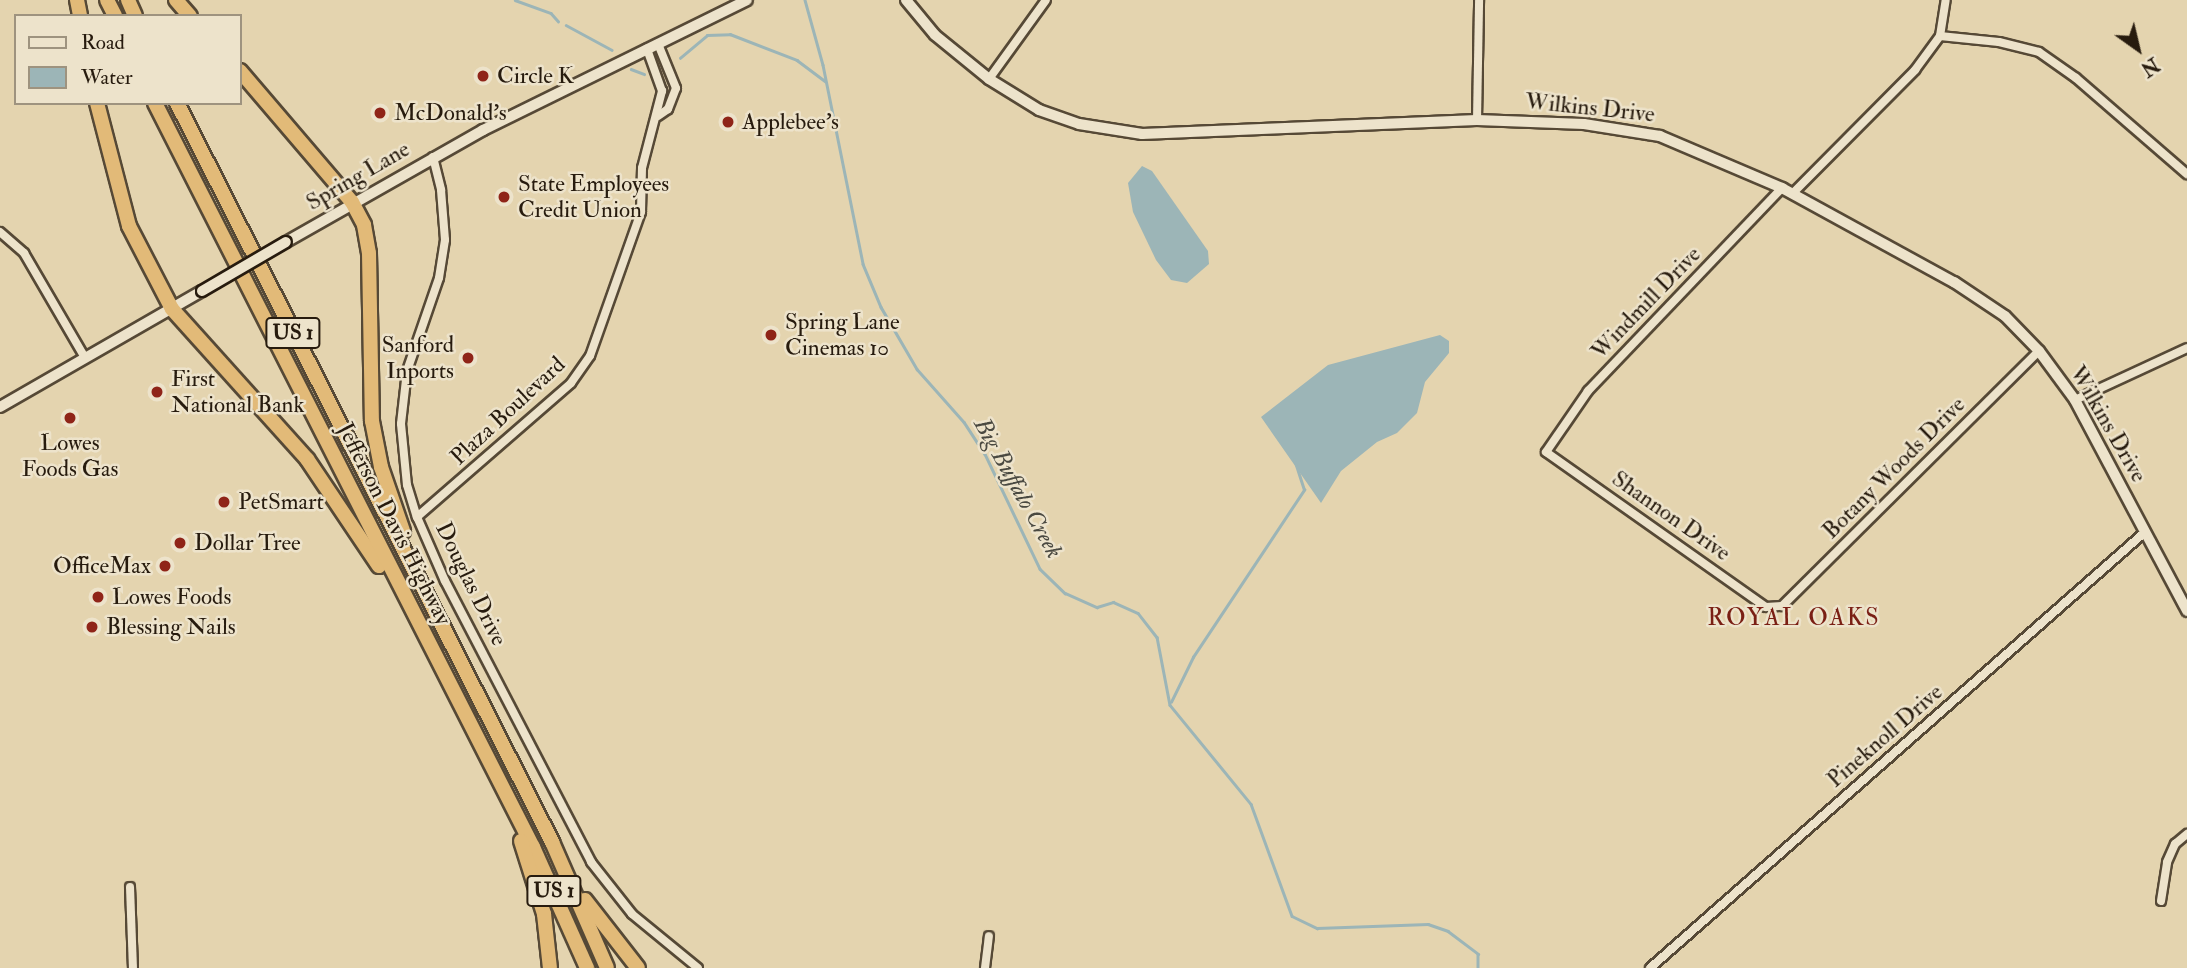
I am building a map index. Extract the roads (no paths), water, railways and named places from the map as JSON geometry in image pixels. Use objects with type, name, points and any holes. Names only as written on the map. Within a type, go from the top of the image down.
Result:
[{"type":"highway","points":[[176,0],[188,14]]},
{"type":"highway","points":[[242,73],[352,202],[364,225],[369,253],[372,421],[381,467],[408,542],[410,563]]},
{"type":"highway","points":[[98,105],[129,226],[172,309],[307,459],[415,617]]},
{"type":"highway","name":"Jefferson Davis Highway","points":[[156,105],[517,816],[587,968]]},
{"type":"highway","name":"Jefferson Davis Highway","points":[[178,105],[573,885],[607,968]]},
{"type":"highway","points":[[517,816],[544,914],[550,968]]},
{"type":"highway","points":[[573,885],[638,968]]},
{"type":"street","name":"Spring Lane","points":[[0,407],[433,157],[747,0]]},
{"type":"street","name":"Wilkins Drive","points":[[906,0],[936,36],[989,79],[1048,113],[1079,124],[1142,134],[1477,120],[1584,124],[1660,136],[1787,191],[1954,282],[2005,316],[2039,351],[2075,400],[2187,611]]},
{"type":"street","points":[[989,79],[1046,0]]},
{"type":"street","points":[[1477,120],[1479,0]]},
{"type":"street","name":"Windmill Drive","points":[[1546,452],[1588,391],[1787,191],[1915,70],[1940,36],[1946,0]]},
{"type":"street","points":[[1940,36],[1999,42],[2039,52],[2076,78],[2187,174]]},
{"type":"street","name":"Plaza Boulevard","points":[[658,116],[668,109],[676,89],[659,44]]},
{"type":"street","name":"Plaza Boulevard","points":[[417,517],[582,371],[641,212],[642,168],[648,136],[658,116],[662,79],[647,49]]},
{"type":"street","name":"Douglas Drive","points":[[433,157],[441,190],[445,240],[439,278],[407,372],[401,424],[407,485],[417,517],[445,582],[596,869],[632,914],[698,968]]},
{"type":"street","points":[[0,232],[24,253],[85,358]]},
{"type":"street","points":[[0,243],[12,243]]},
{"type":"street","points":[[2075,400],[2187,348]]},
{"type":"street","name":"Botany Woods Drive","points":[[1775,610],[2039,351]]},
{"type":"street","name":"Shannon Drive","points":[[1546,452],[1775,610]]},
{"type":"street","name":"Pineknoll Drive","points":[[1650,968],[2145,532]]},
{"type":"street","points":[[2161,901],[2167,862],[2175,844],[2187,834]]},
{"type":"street","points":[[130,887],[133,968]]},
{"type":"street","points":[[985,968],[989,936]]},
{"type":"water","points":[[1142,166],[1152,171],[1208,251],[1209,264],[1187,283],[1171,280],[1156,260],[1133,212],[1128,183]]},
{"type":"water","points":[[1440,335],[1449,341],[1449,353],[1425,382],[1417,413],[1397,433],[1377,442],[1341,471],[1321,503],[1261,417],[1328,365]]},
{"type":"waterway","points":[[515,0],[551,13],[558,21]]},
{"type":"waterway","name":"Big Buffalo Creek","points":[[805,0],[823,65],[863,264],[881,307],[917,369],[964,422],[985,454],[1040,569],[1065,593],[1097,607],[1113,602],[1138,613],[1157,637],[1170,705],[1251,804],[1292,916],[1317,928],[1428,924],[1448,931],[1478,954],[1478,968]]},
{"type":"waterway","points":[[566,25],[612,50]]},
{"type":"waterway","points":[[680,58],[707,35],[730,34],[797,60],[825,81]]},
{"type":"waterway","points":[[631,69],[644,74]]},
{"type":"waterway","points":[[1171,702],[1193,657],[1304,490],[1294,460]]},
{"type":"place","name":"Circle K","points":[[483,76]]},
{"type":"place","name":"McDonald's","points":[[380,113]]},
{"type":"place","name":"Applebee's","points":[[728,122]]},
{"type":"place","name":"State Employees Credit Union","points":[[504,197]]},
{"type":"place","name":"Spring Lane Cinemas 10","points":[[771,335]]},
{"type":"place","name":"Sanford Inports","points":[[468,358]]},
{"type":"place","name":"First National Bank","points":[[157,392]]},
{"type":"place","name":"Lowes Foods Gas","points":[[70,418]]},
{"type":"place","name":"PetSmart","points":[[224,502]]},
{"type":"place","name":"Dollar Tree","points":[[180,543]]},
{"type":"place","name":"OfficeMax","points":[[165,566]]},
{"type":"place","name":"Lowes Foods","points":[[98,597]]},
{"type":"place","name":"Blessing Nails","points":[[92,627]]},
{"type":"district","name":"ROYAL OAKS","points":[[1794,618]]}]
